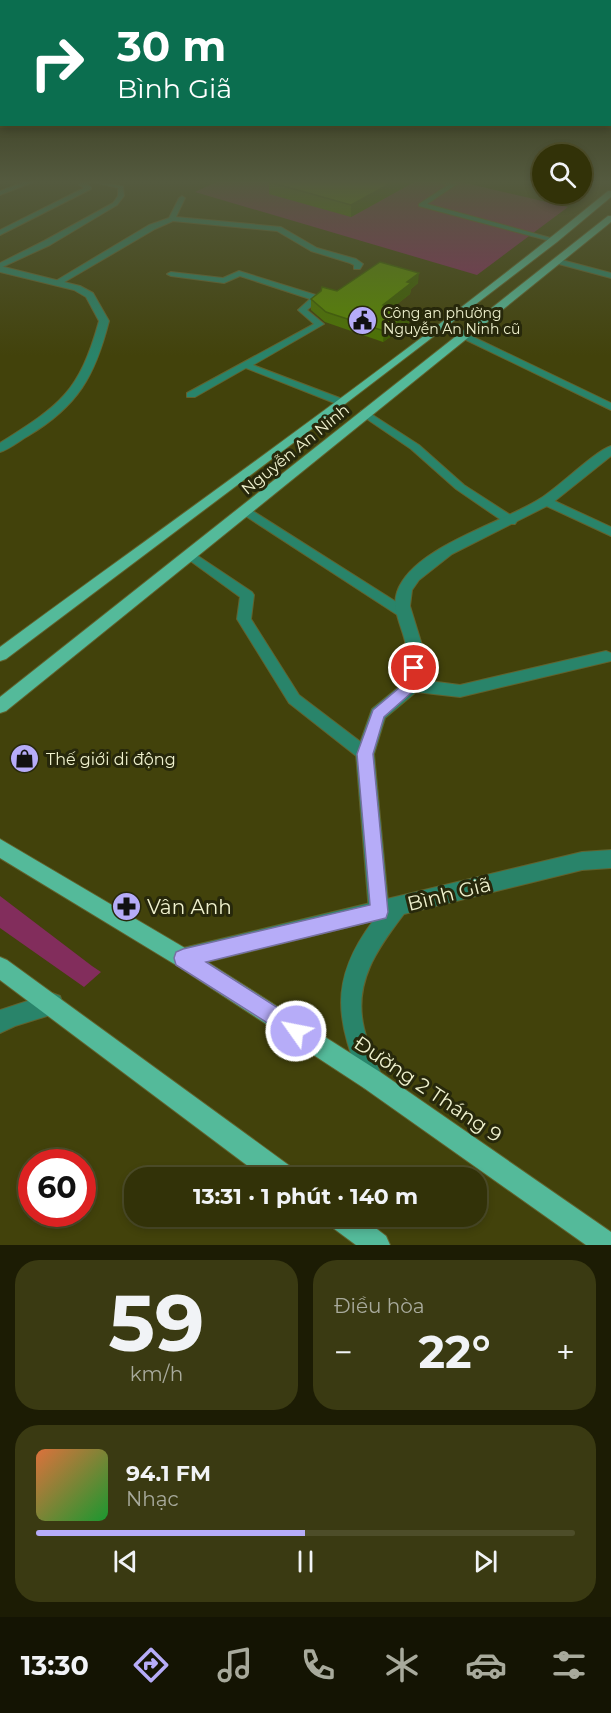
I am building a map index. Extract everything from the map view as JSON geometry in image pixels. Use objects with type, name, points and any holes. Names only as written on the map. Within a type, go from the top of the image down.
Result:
[{"type":"main road","points":[[554,240],[577,246]]},
{"type":"main road","name":"Nguyễn An Ninh","points":[[0,655],[341,402],[554,240]]},
{"type":"main road","name":"Nguyễn An Ninh","points":[[0,706],[584,240]]},
{"type":"main road","name":"Đường 2 Tháng 9","points":[[0,848],[183,958],[372,1080],[608,1245]]},
{"type":"main road","points":[[0,967],[270,1167]]},
{"type":"main road","points":[[353,1227],[377,1245]]},
{"type":"street","points":[[0,448],[64,402],[75,391],[94,352],[104,321],[90,295],[77,288],[2,269]]},
{"type":"street","points":[[372,1080],[352,1022],[353,976],[369,941],[388,909],[365,754],[378,714],[413,685],[415,652],[404,613],[404,592],[414,576],[454,546],[511,521],[546,501],[611,450]]},
{"type":"street","points":[[413,685],[460,691],[606,657]]},
{"type":"street","name":"Bình Giã","points":[[183,958],[582,861],[611,859]]},
{"type":"street","points":[[0,1022],[10,1016],[52,1004]]},
{"type":"lane","points":[[2,269],[53,240]]},
{"type":"lane","points":[[58,282],[130,240]]},
{"type":"lane","points":[[299,240],[312,248],[353,261],[359,264],[357,267]]},
{"type":"lane","points":[[558,261],[611,276]]},
{"type":"lane","points":[[171,274],[224,281],[239,273],[316,298],[302,310],[320,324],[191,395]]},
{"type":"lane","points":[[465,336],[611,407]]},
{"type":"lane","points":[[246,365],[341,402]]},
{"type":"lane","points":[[365,413],[415,447],[460,488],[511,521]]},
{"type":"lane","points":[[546,501],[611,532]]},
{"type":"lane","points":[[245,510],[404,613]]},
{"type":"lane","points":[[189,554],[247,595],[244,619],[294,699],[365,754]]},
{"type":"shaded area","points":[[358,240],[524,240],[477,275]]},
{"type":"shaded area","points":[[0,896],[101,972],[84,987],[0,928]]},
{"type":"building","points":[[380,262],[419,273],[407,282],[411,283],[383,305],[410,313],[384,331],[326,312],[311,299],[321,291],[322,287],[337,291]]},
{"type":"place","name":"Công an phường Nguyễn An Ninh cũ","points":[[362,321]]},
{"type":"place","name":"Thế giới di động","points":[[25,759]]},
{"type":"place","name":"Vân Anh","points":[[126,907]]},
{"type":"route","points":[[296,1031],[183,958],[379,912],[365,754],[378,714],[413,685],[414,668]]}]
